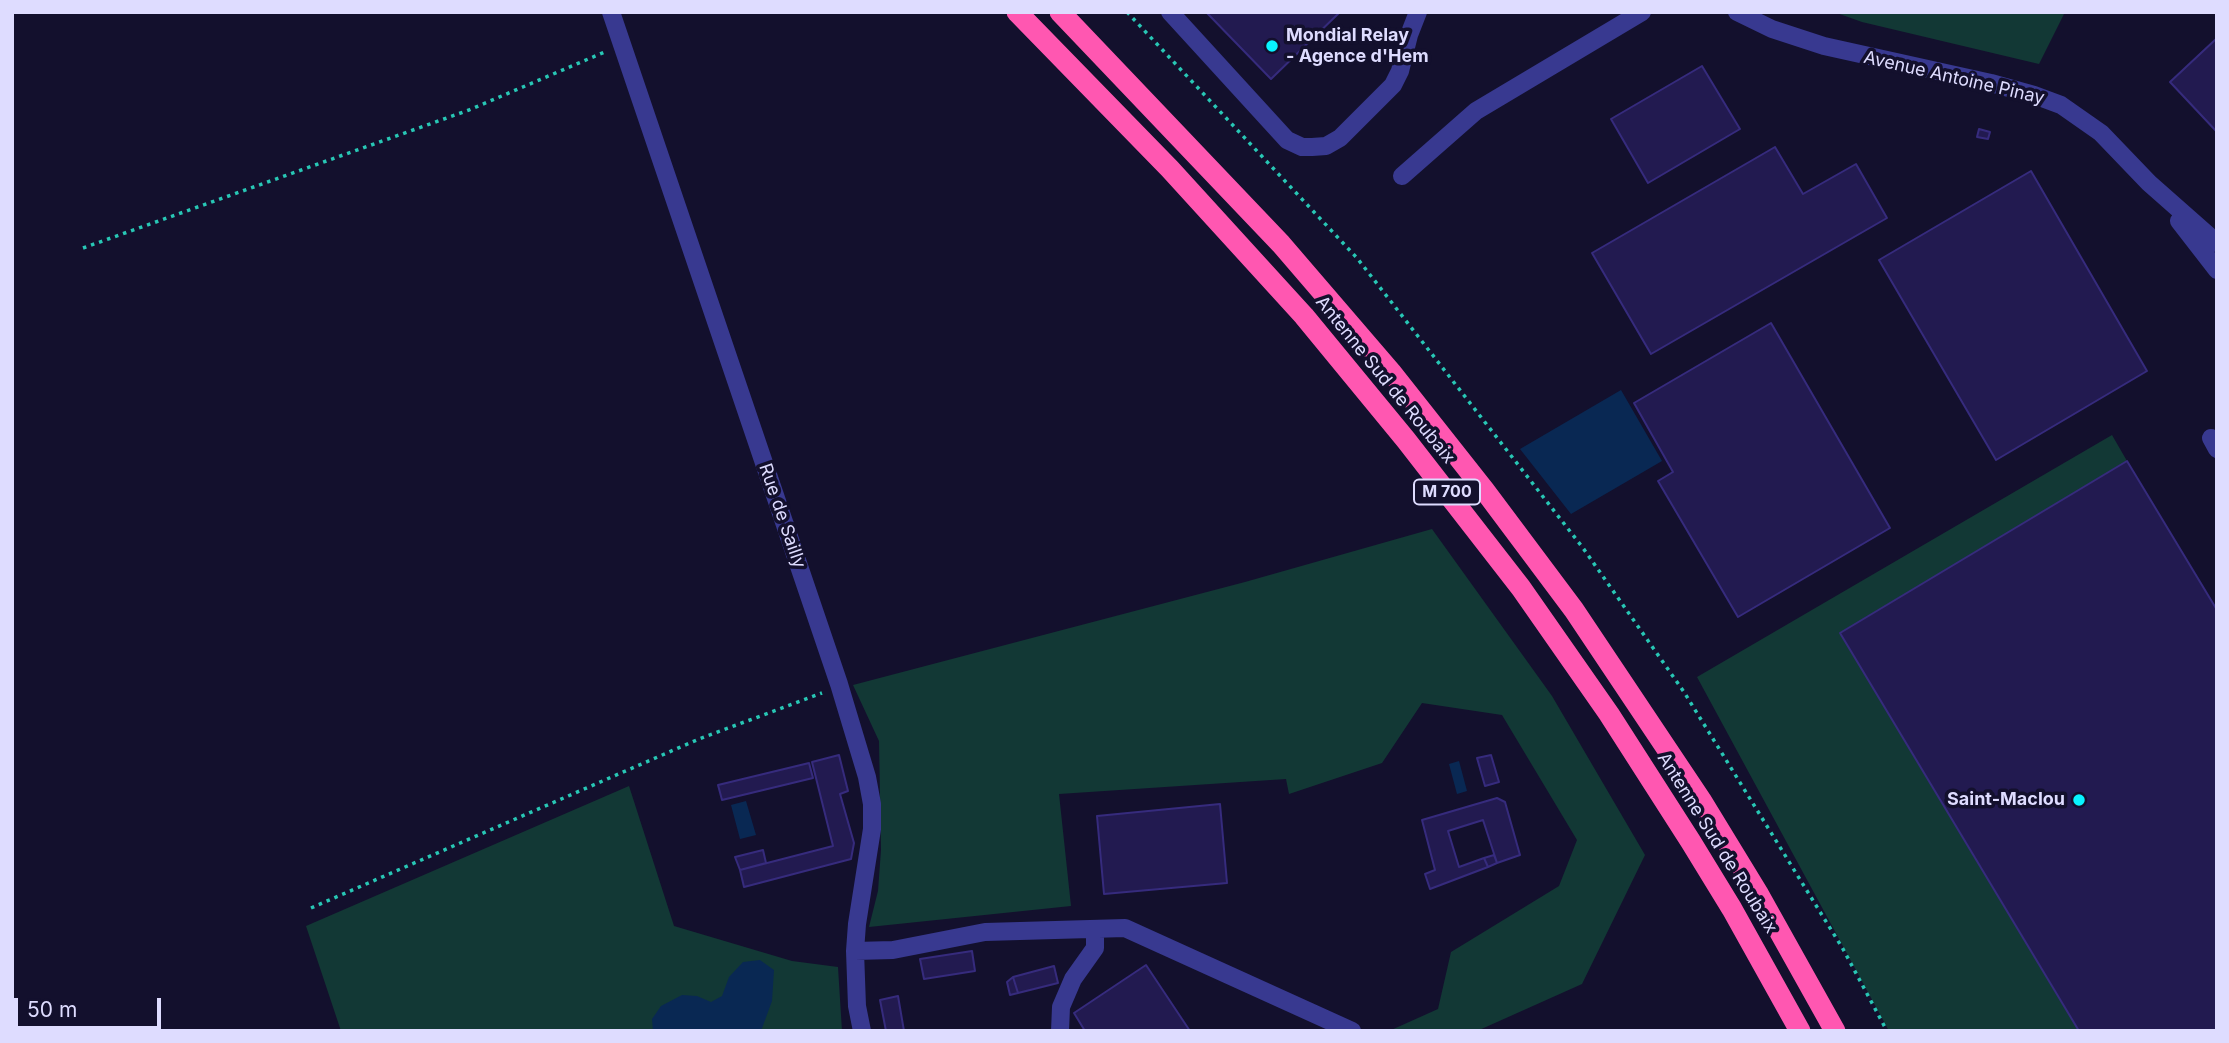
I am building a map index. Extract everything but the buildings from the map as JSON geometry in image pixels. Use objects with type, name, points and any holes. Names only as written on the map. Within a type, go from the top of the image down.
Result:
[{"type":"highway","name":"Antenne Sud de Roubaix","points":[[1017,12],[1170,169],[1304,316],[1406,439],[1514,579],[1609,714],[1691,842],[1732,908],[1800,1031]]},
{"type":"highway","name":"Antenne Sud de Roubaix","points":[[1060,12],[1314,281],[1399,382],[1485,491],[1574,610],[1659,736],[1742,866],[1835,1031]]},
{"type":"highway","points":[[1824,1010],[1841,1031]]},
{"type":"street","name":"Rue de Sailly","points":[[611,12],[861,752],[872,804],[872,829],[855,951],[854,979],[862,1031]]},
{"type":"street","points":[[1170,12],[1287,140],[1312,148],[1326,146],[1340,138],[1392,85],[1400,71],[1418,12]]},
{"type":"street","points":[[1402,176],[1476,111],[1642,12]]},
{"type":"street","name":"Avenue Antoine Pinay","points":[[1737,12],[1772,29],[1824,46],[1991,83],[2049,100],[2087,122],[2149,183],[2217,243]]},
{"type":"street","name":"Avenue Antoine Pinay","points":[[2149,183],[2217,270]]},
{"type":"street","points":[[855,951],[893,950],[985,932],[1125,928],[1352,1031]]},
{"type":"street","points":[[1060,1031],[1060,1007],[1073,979],[1095,948],[1095,929]]},
{"type":"path","points":[[1127,12],[1357,258],[1583,548],[1684,692],[1843,949],[1887,1031]]},
{"type":"path","points":[[83,248],[469,110],[621,45]]},
{"type":"path","points":[[311,908],[699,739],[839,686]]},
{"type":"green space","points":[[1834,12],[2065,12],[2039,64],[1862,22]]},
{"type":"green space","points":[[2112,435],[2127,461],[1841,633],[2079,1031],[1889,1031],[1697,677]]},
{"type":"green space","points":[[1432,529],[1552,696],[1645,855],[1582,984],[1477,1031],[1389,1031],[1438,1009],[1451,952],[1559,886],[1577,840],[1502,715],[1422,703],[1382,763],[1289,794],[1286,779],[1059,794],[1071,906],[869,927],[878,891],[881,850],[879,741],[853,685],[1245,582]]},
{"type":"green space","points":[[629,786],[674,926],[792,961],[838,967],[842,1031],[341,1031],[306,926]]},
{"type":"water","points":[[1621,390],[1662,461],[1571,514],[1520,449]]},
{"type":"water","points":[[1459,761],[1467,791],[1457,794],[1449,764]]},
{"type":"water","points":[[746,801],[756,835],[740,839],[731,805]]},
{"type":"water","points":[[760,960],[774,970],[772,1001],[761,1031],[653,1031],[652,1019],[661,1006],[682,995],[697,996],[711,1002],[722,996],[729,977],[743,962]]},
{"type":"place","name":"Mondial Relay - Agence d'Hem","points":[[1272,46]]},
{"type":"place","name":"Saint-Maclou","points":[[2079,800]]}]
